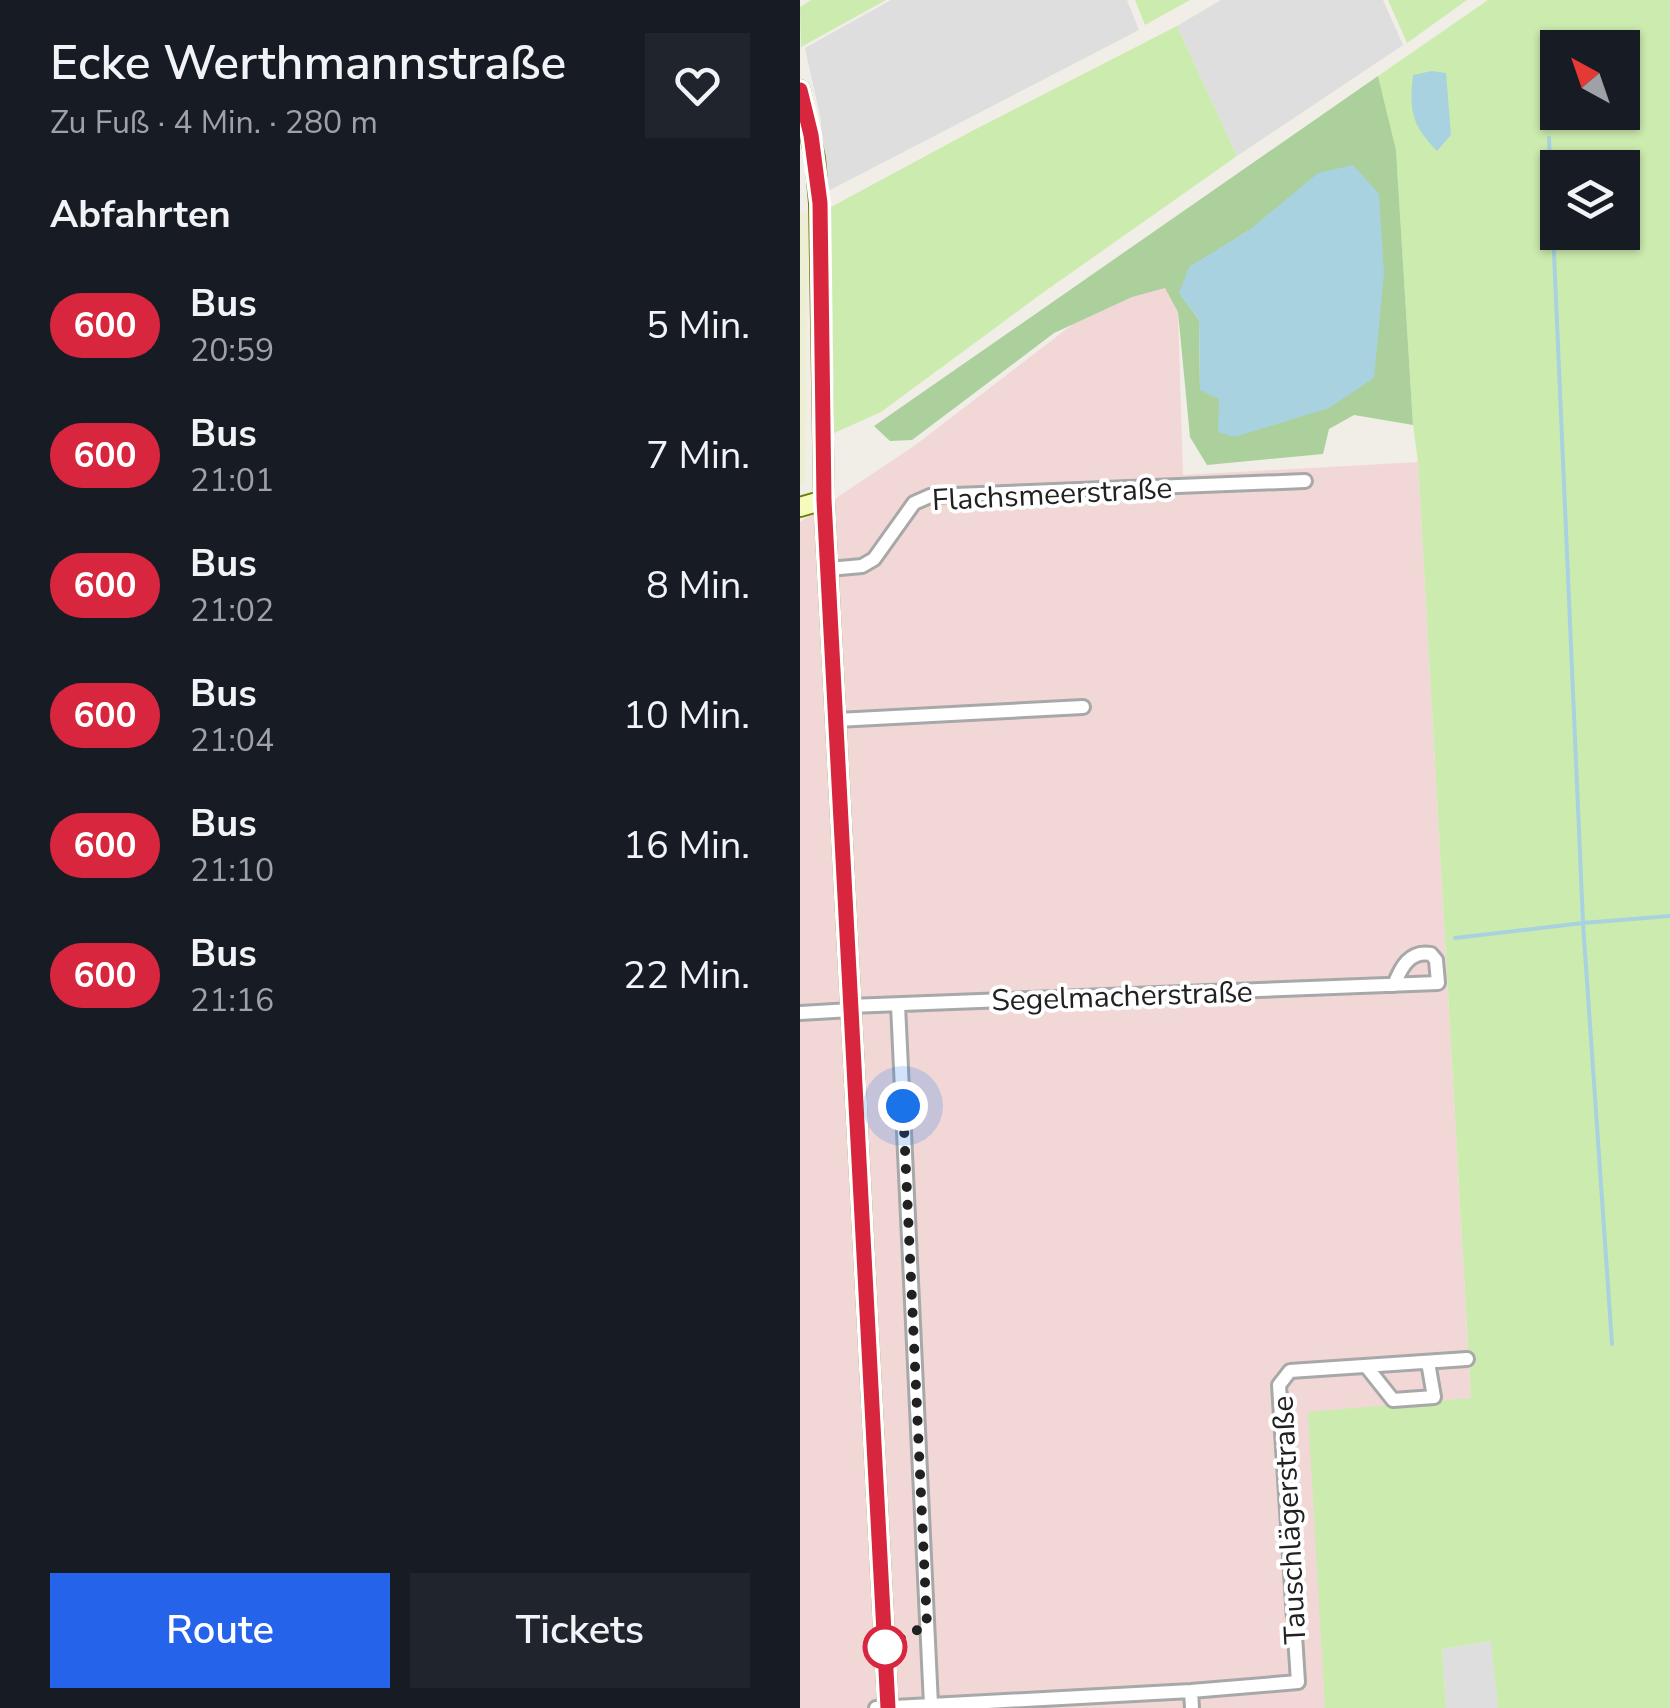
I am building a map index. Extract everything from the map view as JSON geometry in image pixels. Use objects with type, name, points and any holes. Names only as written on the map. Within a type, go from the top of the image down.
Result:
[{"type":"street","points":[[800,90],[820,203],[824,500],[888,1708]]},
{"type":"street","name":"Flachsmeerstraße","points":[[829,569],[862,566],[874,559],[914,503],[930,496],[1305,481]]},
{"type":"street","points":[[800,506],[824,500]]},
{"type":"street","points":[[837,720],[1082,707]]},
{"type":"street","name":"Segelmacherstraße","points":[[800,1013],[898,1005],[1394,984]]},
{"type":"street","points":[[898,1005],[931,1704]]},
{"type":"street","name":"Tauschlägerstraße","points":[[876,1708],[1298,1682],[1279,1386],[1290,1372],[1467,1359]]},
{"type":"street","points":[[1366,1366],[1392,1400],[1434,1396],[1428,1362]]},
{"type":"street","points":[[1192,1690],[1192,1708]]},
{"type":"shaded area","points":[[891,0],[1127,0],[1139,30],[828,191],[820,116],[805,48]]},
{"type":"shaded area","points":[[1221,0],[1383,0],[1403,45],[1237,156],[1177,26]]},
{"type":"shaded area","points":[[1176,245],[1183,475],[1418,462],[1471,1399],[1325,1708],[800,1708],[800,522],[914,446]]},
{"type":"shaded area","points":[[1492,1641],[1498,1708],[1446,1708],[1442,1649]]},
{"type":"green space","points":[[811,0],[886,0],[801,47],[800,7]]},
{"type":"green space","points":[[1135,0],[1190,0],[1145,25]]},
{"type":"green space","points":[[1388,0],[1467,0],[1407,43]]},
{"type":"green space","points":[[1488,0],[1670,0],[1670,1708],[1498,1708],[1491,1641],[1442,1649],[1446,1708],[1325,1708],[1308,1412],[1471,1398],[1418,462],[1396,150],[1378,76]]},
{"type":"green space","points":[[1177,26],[1237,156],[881,412],[832,434],[831,207]]},
{"type":"green space","points":[[1378,76],[1396,150],[1413,425],[1354,415],[1329,429],[1323,454],[1207,465],[1190,437],[1178,312],[1165,288],[1132,297],[1054,333],[912,440],[890,441],[874,426]],"holes":[[[1248,231],[1200,389],[1199,320],[1180,294],[1190,267]]]},
{"type":"green space","points":[[808,211],[805,482],[800,485],[800,214]]},
{"type":"water","points":[[1446,73],[1451,135],[1437,151],[1417,125],[1412,98],[1413,75]]},
{"type":"water","points":[[1353,165],[1379,194],[1384,274],[1374,378],[1329,408],[1235,437],[1218,432],[1219,399],[1200,390],[1199,320],[1179,293],[1189,267],[1248,231],[1318,173]]},
{"type":"waterway","points":[[1549,138],[1583,923],[1612,1344]]},
{"type":"waterway","points":[[1455,938],[1670,916]]},
{"type":"bus line","name":"600","points":[[800,90],[820,203],[824,500],[888,1708]]},
{"type":"route","points":[[885,1647],[927,1625],[903,1106]]}]
